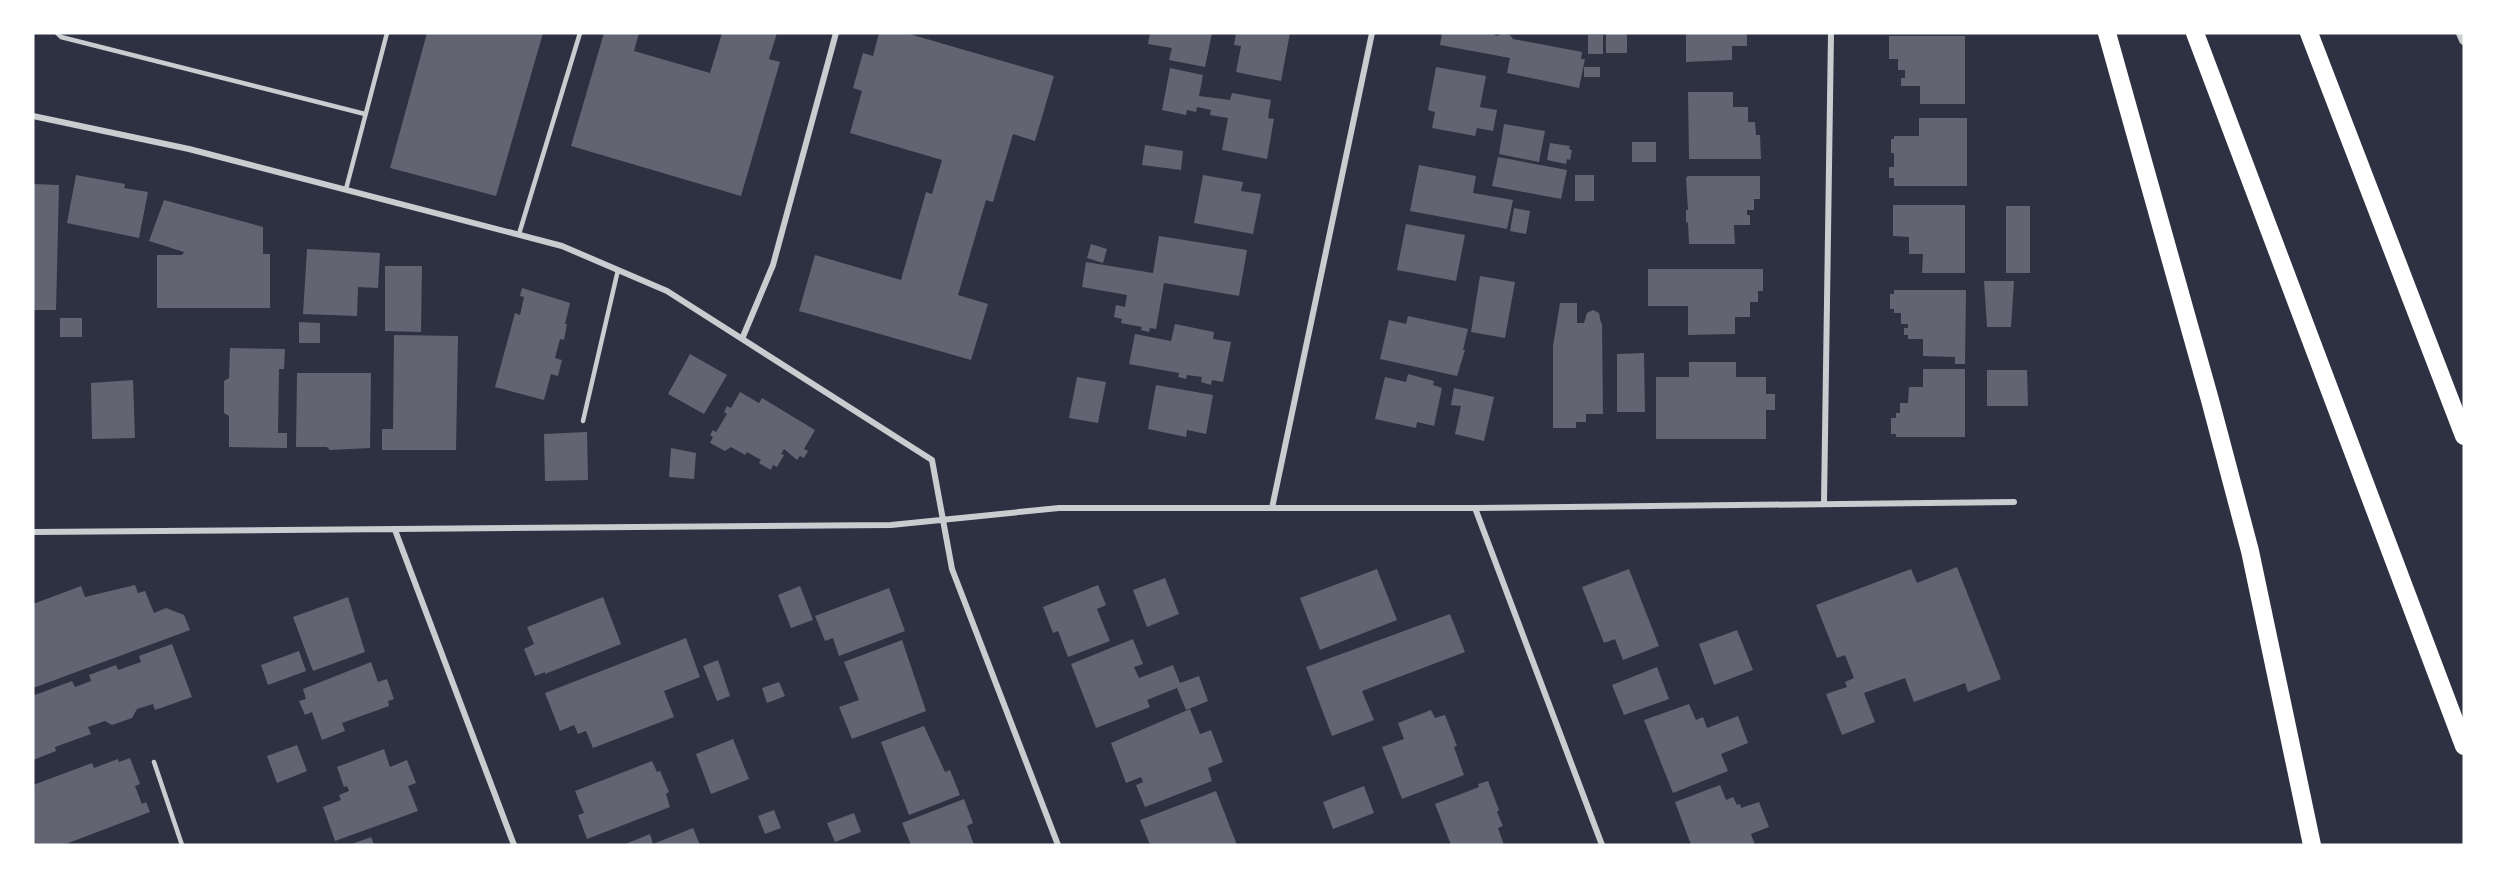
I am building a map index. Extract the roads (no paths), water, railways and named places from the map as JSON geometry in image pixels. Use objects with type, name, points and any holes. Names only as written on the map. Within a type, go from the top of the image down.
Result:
[{"type":"highway","points":[[2107,33],[2250,551],[2312,845]]},
{"type":"highway","points":[[2195,33],[2464,746]]},
{"type":"highway","points":[[2309,33],[2464,436]]},
{"type":"street","points":[[742,339],[774,265],[837,33]]},
{"type":"street","points":[[1272,508],[1372,33]]},
{"type":"street","points":[[1824,503],[1831,33]]},
{"type":"street","points":[[2461,33],[2464,40]]},
{"type":"street","points":[[33,116],[189,149],[562,246],[667,291],[932,460],[952,569],[1058,845]]},
{"type":"street","points":[[33,532],[891,525],[1059,508],[1475,508],[2014,502]]},
{"type":"street","points":[[1475,508],[1602,845]]},
{"type":"street","points":[[395,530],[514,845]]},
{"type":"lane","points":[[57,33],[61,37],[365,114]]},
{"type":"lane","points":[[346,189],[387,33]]},
{"type":"lane","points":[[519,234],[580,33]]},
{"type":"lane","points":[[583,421],[618,270]]},
{"type":"lane","points":[[154,762],[182,845]]}]
